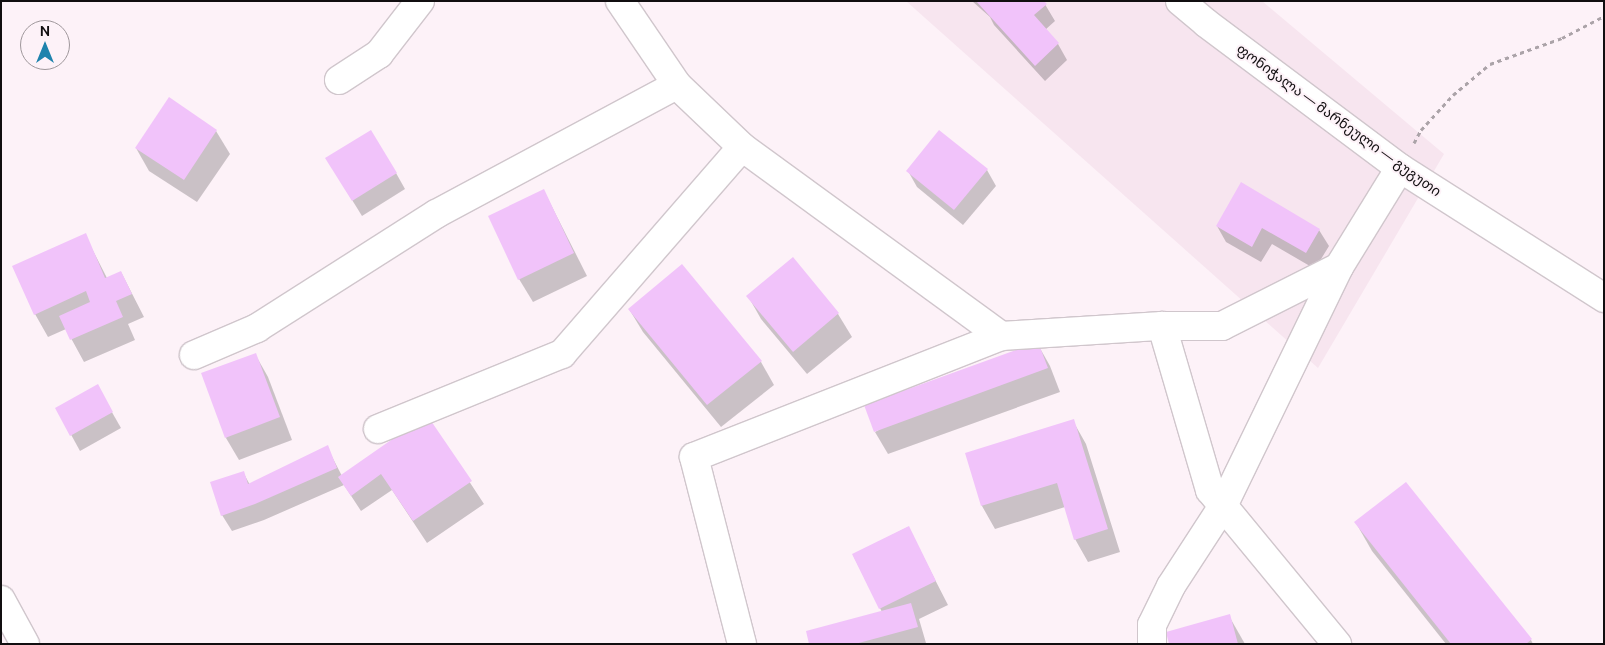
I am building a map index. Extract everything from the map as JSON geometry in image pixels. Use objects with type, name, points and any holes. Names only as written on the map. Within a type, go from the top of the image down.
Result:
[{"type":"main road","points":[[339,80],[379,54],[420,1]]},
{"type":"main road","points":[[620,1],[677,85],[742,147],[1001,336]]},
{"type":"main road","name":"ფონიჭალა — მარნეული — გუგუთი","points":[[1180,1],[1206,23],[1400,168],[1604,298]]},
{"type":"main road","points":[[194,354],[257,328],[436,214],[677,85]]},
{"type":"main road","points":[[378,429],[562,354],[742,147]]},
{"type":"main road","points":[[1152,644],[1152,624],[1171,586],[1223,506],[1339,267],[1400,168]]},
{"type":"main road","points":[[742,644],[694,457],[1001,336],[1162,326],[1222,326],[1339,267]]},
{"type":"main road","points":[[1162,326],[1210,490],[1336,644]]},
{"type":"main road","points":[[1,600],[25,644]]},
{"type":"path","points":[[1400,168],[1421,130],[1453,95],[1490,64],[1562,38],[1604,16]]},
{"type":"shaded area","points":[[906,1],[1262,1],[1444,154],[1318,368]]},
{"type":"building","points":[[976,1],[1044,1],[1047,4],[1034,15],[1059,43],[1035,66]]},
{"type":"building","points":[[169,97],[217,130],[184,180],[135,148]]},
{"type":"building","points":[[371,130],[397,173],[352,201],[325,158]]},
{"type":"building","points":[[939,130],[988,169],[954,210],[906,171]]},
{"type":"building","points":[[1241,182],[1320,229],[1306,253],[1262,228],[1252,247],[1216,226]]},
{"type":"building","points":[[544,189],[574,253],[518,280],[488,216]]},
{"type":"building","points":[[86,233],[105,278],[121,271],[132,294],[116,301],[123,317],[70,340],[59,316],[90,302],[86,291],[34,315],[12,266]]},
{"type":"building","points":[[793,257],[839,313],[793,352],[746,296]]},
{"type":"building","points":[[682,264],[762,361],[707,405],[628,309]]},
{"type":"building","points":[[1038,342],[1048,368],[874,432],[864,405]]},
{"type":"building","points":[[256,353],[280,417],[225,438],[201,373]]},
{"type":"building","points":[[98,384],[113,412],[70,436],[55,408]]},
{"type":"building","points":[[427,415],[472,481],[413,521],[381,474],[351,496],[338,477]]},
{"type":"building","points":[[1074,419],[1108,529],[1074,540],[1057,483],[981,506],[965,453]]},
{"type":"building","points":[[328,445],[337,468],[255,504],[221,516],[210,482],[244,471],[248,484]]},
{"type":"building","points":[[1406,482],[1532,639],[1526,644],[1451,644],[1354,522]]},
{"type":"building","points":[[909,526],[936,581],[879,609],[852,554]]},
{"type":"building","points":[[911,603],[918,627],[855,644],[809,644],[806,631]]},
{"type":"building","points":[[1230,614],[1238,644],[1169,644],[1166,632]]}]
